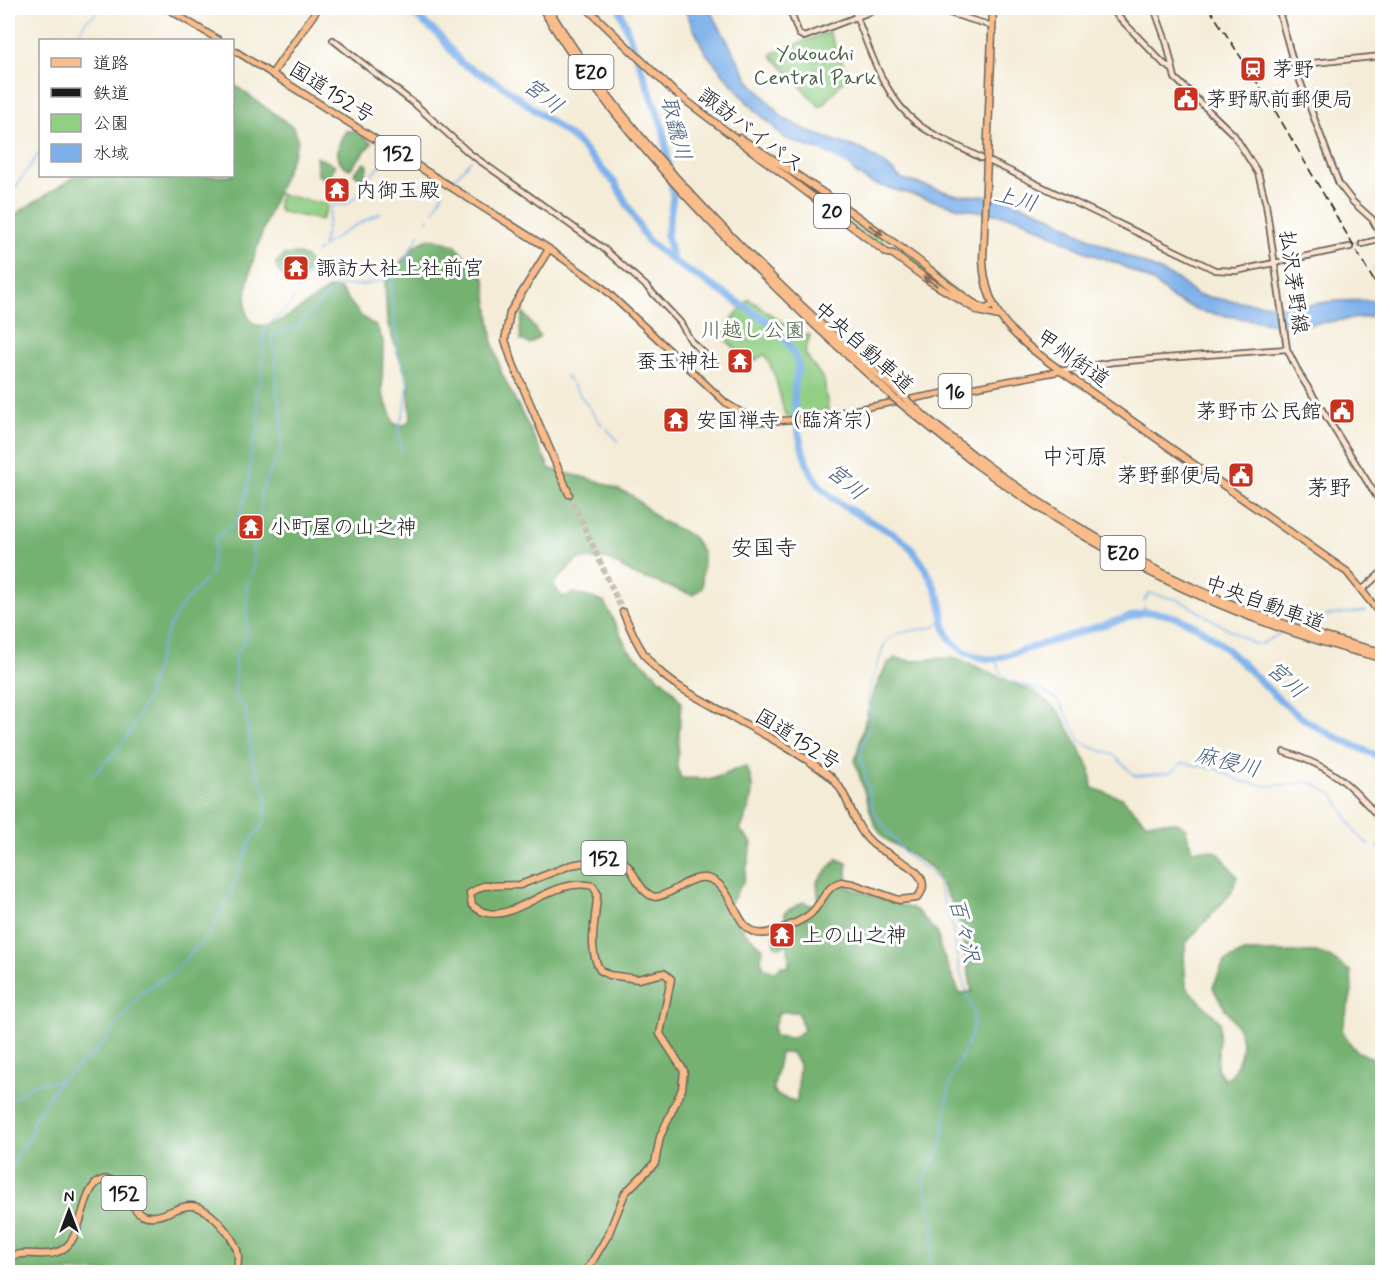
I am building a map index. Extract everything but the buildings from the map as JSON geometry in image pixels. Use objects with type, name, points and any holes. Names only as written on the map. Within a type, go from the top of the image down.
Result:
[{"type":"highway","name":"国道152号","points":[[318,8],[272,74],[549,249]]},
{"type":"highway","name":"中央自動車道","points":[[542,8],[582,70],[705,212],[820,327],[975,459],[1064,519],[1141,563],[1191,588],[1281,626],[1383,658]]},
{"type":"highway","name":"中央自動車道","points":[[548,8],[638,137]]},
{"type":"highway","name":"諏訪バイパス","points":[[588,8],[673,89],[722,127],[846,208],[952,285],[976,306],[986,309],[993,305]]},
{"type":"highway","name":"甲州街道","points":[[993,8],[983,269],[993,305],[999,316],[1024,344],[1347,572],[1363,589]]},
{"type":"highway","name":"諏訪バイパス","points":[[673,89],[887,253],[978,311],[999,316]]},
{"type":"highway","points":[[549,249],[510,312],[505,340],[513,364],[570,494]]},
{"type":"highway","name":"20","points":[[1363,589],[1383,616]]},
{"type":"highway","name":"国道152号","points":[[586,1272],[608,1235],[625,1193],[655,1163],[660,1137],[682,1089],[684,1078],[681,1063],[663,1042],[660,1034],[671,979],[664,973],[630,979],[609,975],[600,970],[595,957],[592,928],[597,898],[593,886],[559,887],[495,916],[482,913],[472,905],[469,896],[471,891],[483,886],[520,885],[571,865],[616,857],[634,872],[643,890],[655,897],[673,893],[694,879],[712,880],[726,891],[746,927],[753,932],[763,933],[809,915],[834,884],[853,884],[906,901],[917,898],[923,886],[923,880],[915,871],[880,850],[866,838],[843,791],[825,771],[698,697],[657,670],[642,650],[623,612]]},
{"type":"highway","name":"中央自動車道","points":[[1281,626],[1383,651]]},
{"type":"highway","name":"152","points":[[8,1258],[27,1252],[51,1254],[64,1249],[74,1239],[92,1188],[101,1180],[108,1179],[119,1185],[134,1209],[145,1215],[161,1216],[188,1206],[194,1206],[206,1212],[227,1233],[236,1247],[238,1260],[236,1272]]},
{"type":"main road","points":[[166,8],[217,39]]},
{"type":"main road","points":[[234,50],[272,74]]},
{"type":"main road","name":"16","points":[[549,249],[600,285],[726,403],[751,420],[775,423],[804,419],[1061,371]]},
{"type":"street","points":[[789,8],[799,34],[804,37],[880,8]]},
{"type":"street","points":[[853,8],[884,83],[903,109],[921,126],[981,158]]},
{"type":"street","points":[[933,8],[992,26]]},
{"type":"street","points":[[1110,8],[1164,64],[1172,69]]},
{"type":"street","points":[[1154,8],[1167,44],[1172,69]]},
{"type":"street","points":[[1278,8],[1294,64],[1339,184],[1353,202],[1372,219],[1383,238],[1362,244]]},
{"type":"street","points":[[333,40],[416,105],[469,153],[603,248],[646,286],[680,322],[691,341],[716,364]]},
{"type":"street","points":[[1294,64],[1383,56]]},
{"type":"street","name":"払沢茅野線","points":[[1172,69],[1180,86],[1231,132],[1247,151],[1261,181],[1276,264],[1287,349],[1300,375],[1383,505]]},
{"type":"street","points":[[989,161],[1215,270],[1236,272],[1350,246]]},
{"type":"street","points":[[1061,371],[1113,362],[1287,349]]},
{"type":"street","points":[[1363,589],[1383,572]]},
{"type":"street","points":[[1284,752],[1313,761],[1331,770],[1383,821]]},
{"type":"green space","name":"Yokouchi Central Park","points":[[829,32],[848,75],[822,106],[819,106],[772,56],[773,53]]},
{"type":"green space","points":[[234,85],[293,127],[298,141],[270,210],[249,277],[246,304],[251,321],[267,325],[275,323],[330,288],[340,289],[361,316],[377,327],[383,341],[382,392],[394,424],[405,425],[411,419],[408,382],[387,322],[385,284],[389,275],[416,245],[430,238],[455,245],[485,279],[493,344],[502,374],[550,469],[598,481],[631,495],[660,520],[692,536],[703,553],[702,588],[693,595],[635,575],[607,559],[578,559],[553,584],[562,597],[575,593],[604,602],[628,649],[671,688],[681,702],[677,767],[681,778],[712,779],[745,766],[752,782],[752,798],[740,830],[752,843],[744,880],[729,906],[745,932],[763,948],[761,960],[764,968],[775,971],[782,966],[789,967],[788,944],[781,947],[775,946],[774,934],[784,930],[785,912],[803,902],[819,908],[817,882],[837,859],[847,863],[847,887],[916,910],[938,934],[940,948],[960,994],[972,991],[958,915],[932,868],[884,838],[874,823],[855,761],[872,695],[887,664],[895,658],[911,661],[955,657],[1038,694],[1060,713],[1090,768],[1092,788],[1122,798],[1145,822],[1174,822],[1185,827],[1192,850],[1210,850],[1220,854],[1237,876],[1232,892],[1186,943],[1184,956],[1186,987],[1220,1022],[1217,1068],[1224,1079],[1231,1076],[1242,1048],[1238,1028],[1213,987],[1224,962],[1244,952],[1316,952],[1328,956],[1351,972],[1352,992],[1342,1029],[1356,1051],[1382,1062],[1382,1272],[8,1272],[8,228],[17,213],[74,177],[234,177]],"holes":[[[779,1012],[798,1012],[804,1031],[791,1038],[774,1036],[774,1026]],[[780,1053],[792,1053],[799,1064],[797,1102],[776,1095],[773,1090]]]},
{"type":"green space","points":[[346,131],[355,131],[372,143],[350,169],[341,162],[338,153],[338,147]]},
{"type":"green space","points":[[752,149],[844,209],[887,243],[884,248]]},
{"type":"green space","points":[[316,157],[335,165],[327,181],[318,175]]},
{"type":"green space","points":[[364,163],[368,165],[363,181],[354,173]]},
{"type":"green space","points":[[279,194],[328,205],[322,220],[281,212],[278,207]]},
{"type":"green space","points":[[898,246],[970,303],[939,285],[895,251]]},
{"type":"green space","points":[[299,254],[307,258],[306,273],[295,280],[283,276],[278,271],[276,263],[284,255]]},
{"type":"green space","name":"川越し公園","points":[[749,299],[800,335],[810,335],[805,354],[824,380],[828,410],[791,417],[785,415],[775,376],[765,354],[751,363],[719,334]]},
{"type":"green space","points":[[523,312],[540,336],[530,344],[521,340]]},
{"type":"water","points":[[684,8],[709,8],[749,80],[783,118],[812,133],[863,150],[885,164],[902,179],[957,195],[998,196],[1046,214],[1093,240],[1177,279],[1197,295],[1294,307],[1334,301],[1382,300],[1382,315],[1311,324],[1276,324],[1203,312],[1175,300],[1153,282],[1119,264],[1088,253],[1019,218],[960,208],[871,183],[855,173],[843,155],[811,148],[785,138],[748,103],[705,52]]},
{"type":"waterway","points":[[76,39],[85,22],[103,8]]},
{"type":"waterway","name":"宮川","points":[[406,8],[439,35],[461,63],[500,84],[575,140],[615,183],[647,240],[673,261],[767,321],[788,343],[799,366],[794,389],[795,413],[807,464],[821,487],[831,497],[895,535],[910,547],[932,581],[942,607],[944,624],[952,641],[958,647],[972,655],[995,659],[1145,612],[1169,615],[1190,623],[1210,635],[1279,699],[1307,721],[1382,758]]},
{"type":"waterway","name":"取飜川","points":[[619,8],[663,128],[673,197],[667,235],[673,261]]},
{"type":"waterway","points":[[367,183],[368,178],[387,160],[387,151],[382,147]]},
{"type":"waterway","name":"上川","points":[[822,148],[855,165]]},
{"type":"waterway","points":[[8,198],[39,153]]},
{"type":"waterway","points":[[454,179],[471,160]]},
{"type":"waterway","points":[[322,248],[332,205],[346,205],[366,188]]},
{"type":"waterway","points":[[434,211],[444,191]]},
{"type":"waterway","points":[[322,247],[347,230],[380,213]]},
{"type":"waterway","points":[[427,222],[429,218]]},
{"type":"waterway","points":[[8,1170],[31,1135],[32,1122],[59,1081],[96,1052],[143,991],[173,973],[209,934],[229,898],[251,840],[264,823],[267,797],[252,759],[245,707],[235,699],[235,654],[243,645],[247,632],[247,584],[254,566],[252,550],[260,531],[261,492],[281,448],[282,414],[277,392],[276,355],[271,337],[280,331],[297,329],[301,322],[338,286],[365,285],[395,277],[420,233]]},
{"type":"waterway","points":[[316,253],[319,250]]},
{"type":"waterway","points":[[296,291],[309,274],[310,261]]},
{"type":"waterway","points":[[1373,269],[1382,266]]},
{"type":"waterway","points":[[394,278],[391,290],[395,330]]},
{"type":"waterway","points":[[290,304],[294,297]]},
{"type":"waterway","points":[[260,386],[264,356],[263,332],[288,307]]},
{"type":"waterway","points":[[396,334],[397,353],[408,381],[405,407],[398,432],[402,451]]},
{"type":"waterway","points":[[566,376],[570,381]]},
{"type":"waterway","points":[[572,384],[602,425]]},
{"type":"waterway","points":[[210,576],[216,538],[238,521],[248,488],[251,449],[259,429],[256,388]]},
{"type":"waterway","points":[[607,429],[618,441]]},
{"type":"waterway","points":[[92,776],[130,733],[150,686],[167,632],[188,598],[206,580]]},
{"type":"waterway","points":[[1144,601],[1149,593],[1179,600],[1254,644],[1261,644],[1283,632]]},
{"type":"waterway","name":"宮川","points":[[1144,606],[1145,612]]},
{"type":"waterway","points":[[1294,624],[1304,618],[1366,611]]},
{"type":"waterway","name":"百々沢","points":[[930,1272],[934,1223],[923,1179],[941,1148],[950,1080],[971,1036],[974,1014],[959,969],[952,924],[937,882],[931,873],[905,854],[877,817],[871,804],[860,752],[871,724],[867,694],[885,643],[898,633],[935,627],[944,617]]},
{"type":"waterway","name":"麻侵川","points":[[995,659],[1002,675],[1009,681],[1043,691],[1056,699],[1080,740],[1088,746],[1114,755],[1135,776],[1170,773],[1183,763],[1217,769],[1243,782],[1269,786],[1311,782],[1334,795],[1356,833],[1370,846]]},
{"type":"waterway","name":"麻侵川","points":[[1378,847],[1382,849]]},
{"type":"waterway","points":[[8,1102],[35,1083],[59,1081]]},
{"type":"tunnel","points":[[1350,247],[1362,244]]},
{"type":"tunnel","points":[[569,494],[623,612]]},
{"type":"railway","points":[[1209,8],[1273,107],[1382,295]]},
{"type":"place","name":"茅野","points":[[1253,69]]},
{"type":"place","name":"茅野駅前郵便局","points":[[1186,99]]},
{"type":"place","name":"内御玉殿","points":[[337,190]]},
{"type":"place","name":"諏訪大社上社前宮","points":[[296,268]]},
{"type":"place","name":"蚕玉神社","points":[[740,361]]},
{"type":"place","name":"茅野市公民館","points":[[1342,411]]},
{"type":"place","name":"安国禅寺（臨済宗）","points":[[676,420]]},
{"type":"place","name":"茅野郵便局","points":[[1241,475]]},
{"type":"place","name":"小町屋の山之神","points":[[251,527]]},
{"type":"place","name":"上の山之神","points":[[782,935]]},
{"type":"district","name":"中河原","points":[[1075,456]]},
{"type":"district","name":"茅野","points":[[1329,487]]},
{"type":"district","name":"安国寺","points":[[764,547]]}]
